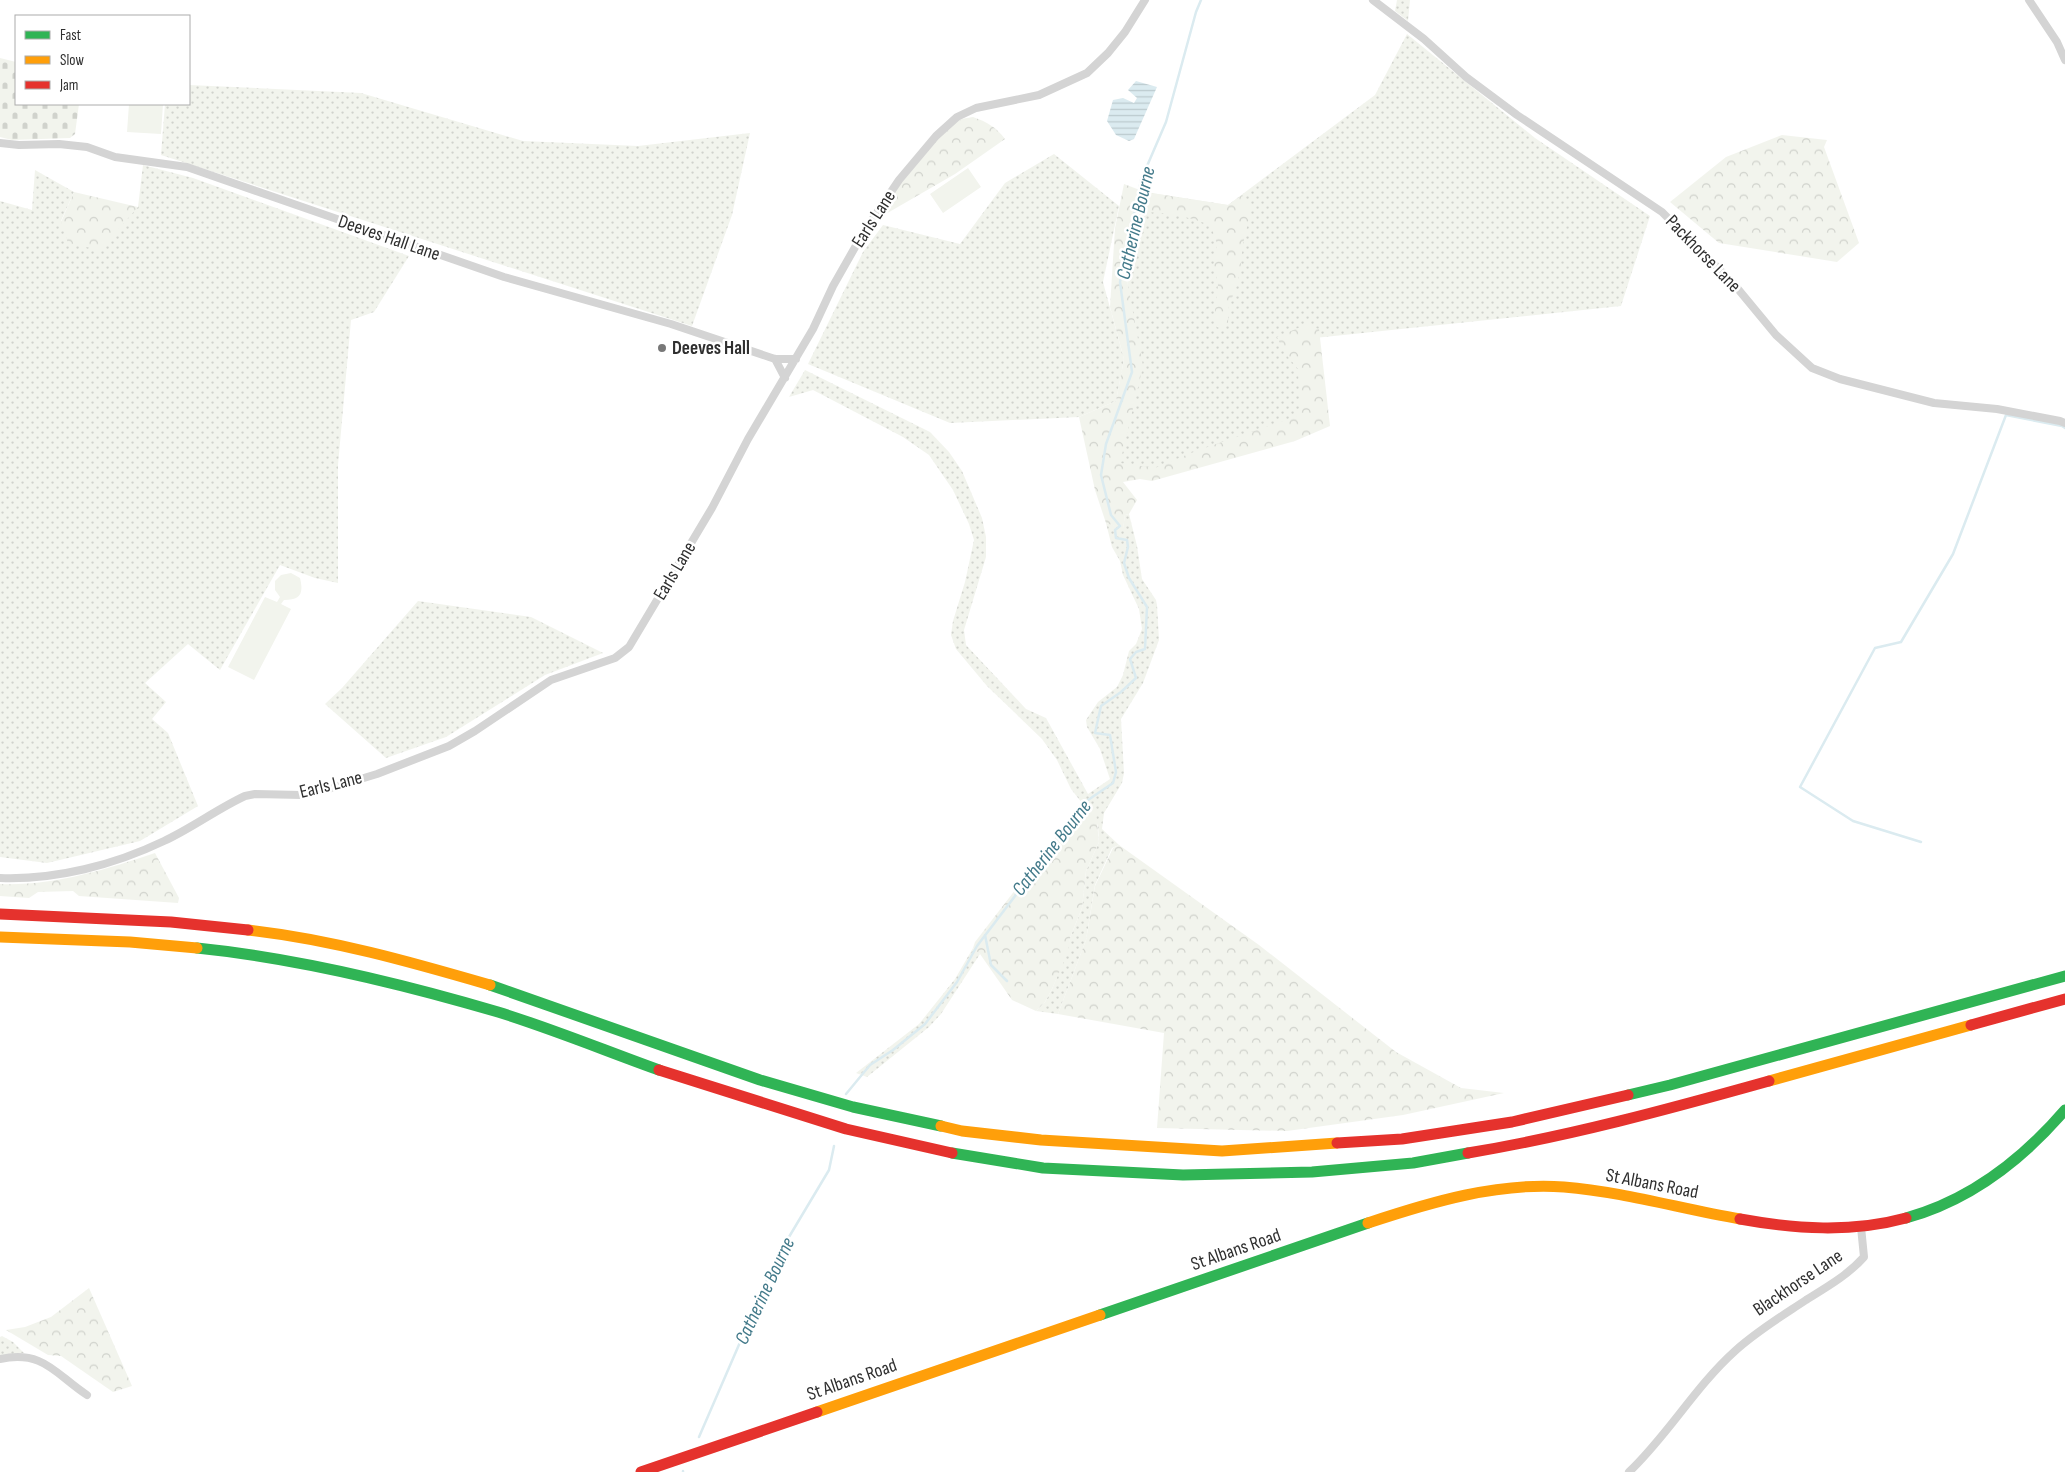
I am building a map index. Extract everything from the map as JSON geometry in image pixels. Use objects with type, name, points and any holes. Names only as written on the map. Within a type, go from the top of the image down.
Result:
[{"type":"main road","points":[[0,914],[171,922],[293,936],[426,966],[509,990],[760,1080],[853,1107],[962,1131],[1041,1140],[1222,1151],[1402,1139],[1512,1122],[1670,1085],[2065,976]]},
{"type":"main road","points":[[0,937],[130,942],[203,949],[292,962],[413,989],[500,1013],[692,1082],[846,1129],[935,1150],[1043,1168],[1183,1175],[1312,1172],[1413,1163],[1522,1144],[1673,1108],[2065,999]]},
{"type":"main road","points":[[1861,1227],[1920,1214],[1978,1188],[2009,1167],[2031,1148],[2065,1110]]},
{"type":"main road","name":"St Albans Road","points":[[641,1472],[1383,1218],[1468,1194],[1517,1187],[1562,1187],[1616,1194],[1746,1220],[1796,1227],[1861,1227]]},
{"type":"street","name":"Earls Lane","points":[[0,878],[36,877],[92,868],[165,841],[245,796],[255,794],[302,795],[377,774],[449,746],[475,731],[551,680],[615,658],[629,647],[712,508],[748,440],[813,329],[833,286],[862,235],[899,180],[936,136],[956,116],[976,108],[1039,95],[1087,73],[1120,39],[1145,0]]},
{"type":"street","name":"Packhorse Lane","points":[[1374,0],[1424,39],[1466,77],[1517,115],[1662,212],[1733,283],[1776,335],[1812,368],[1840,379],[1934,403],[1997,409],[2065,423]]},
{"type":"street","points":[[2029,0],[2057,42],[2065,60]]},
{"type":"street","name":"Deeves Hall Lane","points":[[0,143],[19,145],[59,144],[87,147],[116,157],[187,167],[504,277],[670,324],[775,359],[796,359]]},
{"type":"street","points":[[775,359],[785,378]]},
{"type":"street","name":"Blackhorse Lane","points":[[1629,1472],[1677,1420],[1704,1384],[1733,1352],[1760,1330],[1839,1280],[1856,1267],[1864,1257],[1861,1227]]},
{"type":"street","points":[[0,1359],[22,1357],[37,1360],[62,1374],[68,1382],[87,1395]]},
{"type":"green space","points":[[1397,0],[1410,0],[1408,21],[1395,11]]},
{"type":"green space","points":[[1407,34],[1535,138],[1650,216],[1621,306],[1305,339],[1318,423],[1140,479],[1114,477],[1138,371],[1127,280],[1145,192],[1228,205],[1375,95]]},
{"type":"green space","points":[[0,58],[15,62],[15,105],[79,105],[75,134],[70,138],[12,140],[0,137]]},
{"type":"green space","points":[[190,85],[361,93],[523,141],[638,146],[750,133],[732,215],[692,326],[161,155],[165,105],[190,105]]},
{"type":"green space","points":[[129,105],[163,105],[161,134],[127,132]]},
{"type":"green space","points":[[973,117],[991,125],[1005,139],[955,174],[884,215],[883,209],[937,137],[960,120]]},
{"type":"green space","points":[[1782,135],[1827,140],[1824,147],[1859,243],[1837,262],[1719,243],[1670,202],[1726,157]]},
{"type":"green space","points":[[1054,154],[1119,206],[1103,282],[1124,359],[1116,401],[1079,417],[950,423],[808,364],[863,252],[883,225],[960,244],[1005,183]]},
{"type":"green space","points":[[143,165],[193,178],[409,256],[374,312],[351,320],[338,465],[338,583],[315,578],[280,565],[220,670],[188,644],[145,683],[166,702],[152,719],[168,733],[198,806],[140,841],[47,863],[0,857],[0,201],[32,210],[35,170],[74,192],[61,221],[138,207]]},
{"type":"green space","points":[[968,168],[981,187],[943,213],[930,194]]},
{"type":"green space","points":[[1124,184],[1145,192],[1228,205],[1242,195],[1252,206],[1243,244],[1240,272],[1235,292],[1229,303],[1228,323],[1224,330],[1217,327],[1215,311],[1218,285],[1214,264],[1217,244],[1211,226],[1177,215],[1141,212],[1127,280],[1143,366],[1120,463],[1155,468],[1196,451],[1300,415],[1298,369],[1284,352],[1277,337],[1305,325],[1319,329],[1330,426],[1295,441],[1152,481],[1140,479],[1123,482],[1137,500],[1129,514],[1125,515],[1123,529],[1106,523],[1095,490],[1079,417],[1116,401],[1124,359],[1110,307],[1115,228]]},
{"type":"green space","points":[[74,192],[138,207],[100,250],[68,243],[61,222]]},
{"type":"green space","points":[[805,370],[930,432],[949,452],[962,471],[982,518],[986,537],[986,557],[964,630],[966,645],[1026,709],[1046,718],[1088,794],[1110,779],[1100,749],[1087,727],[1086,720],[1098,702],[1117,687],[1123,675],[1129,651],[1136,644],[1142,629],[1139,609],[1123,575],[1120,561],[1112,547],[1106,523],[1123,528],[1125,515],[1129,514],[1137,546],[1142,579],[1156,600],[1159,640],[1143,683],[1121,719],[1124,773],[1122,783],[1104,813],[1102,829],[1119,845],[1112,848],[1095,885],[1086,940],[1058,1014],[1036,1011],[1045,1002],[1052,989],[1082,908],[1086,871],[1099,842],[1098,826],[1088,805],[1082,803],[1071,789],[1057,760],[1042,739],[987,686],[956,649],[951,635],[953,621],[965,582],[974,540],[969,524],[953,490],[929,455],[903,437],[813,390],[789,397]]},
{"type":"green space","points":[[291,573],[300,578],[300,595],[294,599],[284,600],[281,604],[291,609],[254,680],[228,667],[265,597],[277,602],[280,597],[275,590],[275,581],[281,575]]},
{"type":"green space","points":[[418,601],[531,617],[603,653],[545,675],[446,737],[386,758],[325,704],[342,688]]},
{"type":"green space","points":[[1082,803],[1088,805],[1096,812],[1099,842],[1086,871],[1082,908],[1070,938],[1068,952],[1045,1002],[1036,1011],[1012,1000],[980,954],[973,948],[975,942]]},
{"type":"green space","points":[[1119,845],[1259,945],[1396,1052],[1461,1088],[1504,1093],[1403,1115],[1287,1131],[1157,1128],[1164,1033],[1058,1014],[1086,940],[1095,886],[1113,848]]},
{"type":"green space","points":[[155,853],[179,898],[178,903],[79,896],[73,891],[38,892],[29,898],[0,896],[0,884],[40,882],[79,876]]},
{"type":"green space","points":[[973,948],[980,954],[941,1014],[929,1027],[867,1077],[856,1073],[919,1024],[955,979]]},
{"type":"green space","points":[[89,1288],[132,1386],[113,1392],[61,1356],[48,1355],[6,1330],[25,1327],[51,1317]]},
{"type":"green space","points":[[2,1336],[13,1342],[24,1353],[0,1356],[0,1337]]},
{"type":"shaded area","points":[[1136,81],[1157,87],[1134,139],[1129,141],[1116,135],[1107,121],[1113,100],[1123,98],[1134,103],[1137,98],[1128,90]]},
{"type":"waterway","name":"Catherine Bourne","points":[[846,1094],[870,1065],[893,1050],[925,1024],[957,982],[977,946],[1088,800],[1113,783],[1116,772],[1110,735],[1095,733],[1101,706],[1121,692],[1136,678],[1130,659],[1136,652],[1145,649],[1147,607],[1129,578],[1124,563],[1128,547],[1127,540],[1116,538],[1115,530],[1120,526],[1111,515],[1101,475],[1106,444],[1132,372],[1120,282],[1141,180],[1166,122],[1201,0]]},
{"type":"waterway","points":[[1921,842],[1853,821],[1800,787],[1875,648],[1901,642],[1953,554],[2006,415],[2065,428]]},
{"type":"waterway","points":[[985,935],[991,965],[1007,981]]},
{"type":"waterway","name":"Catherine Bourne","points":[[699,1437],[777,1257],[829,1170],[834,1146]]},
{"type":"traffic: fast","points":[[197,948],[234,952],[311,965],[425,992],[498,1012],[659,1070]]},
{"type":"traffic: fast","points":[[1628,1095],[2065,976]]},
{"type":"traffic: fast","points":[[490,985],[760,1080],[853,1107],[941,1126]]},
{"type":"traffic: fast","points":[[1906,1218],[1952,1201],[1994,1176],[2031,1145],[2065,1110]]},
{"type":"traffic: fast","points":[[952,1153],[1043,1168],[1183,1175],[1312,1172],[1413,1163],[1468,1153]]},
{"type":"traffic: fast","points":[[1100,1315],[1368,1223]]},
{"type":"traffic: slow","points":[[248,930],[340,945],[490,985]]},
{"type":"traffic: slow","points":[[0,937],[130,942],[197,948]]},
{"type":"traffic: slow","points":[[1769,1081],[1971,1025]]},
{"type":"traffic: slow","points":[[941,1126],[962,1131],[1041,1140],[1222,1151],[1337,1143]]},
{"type":"traffic: slow","points":[[1368,1223],[1465,1195],[1539,1186],[1586,1189],[1740,1219]]},
{"type":"traffic: slow","points":[[817,1412],[1100,1315]]},
{"type":"traffic: jam","points":[[0,914],[171,922],[248,930]]},
{"type":"traffic: jam","points":[[1971,1025],[2065,999]]},
{"type":"traffic: jam","points":[[659,1070],[846,1129],[952,1153]]},
{"type":"traffic: jam","points":[[1468,1153],[1582,1130],[1657,1112],[1769,1081]]},
{"type":"traffic: jam","points":[[1337,1143],[1402,1139],[1512,1122],[1628,1095]]},
{"type":"traffic: jam","points":[[1740,1219],[1802,1227],[1844,1228],[1885,1223],[1906,1218]]},
{"type":"traffic: jam","points":[[641,1472],[817,1412]]},
{"type":"place","name":"Deeves Hall","points":[[662,348]]}]
